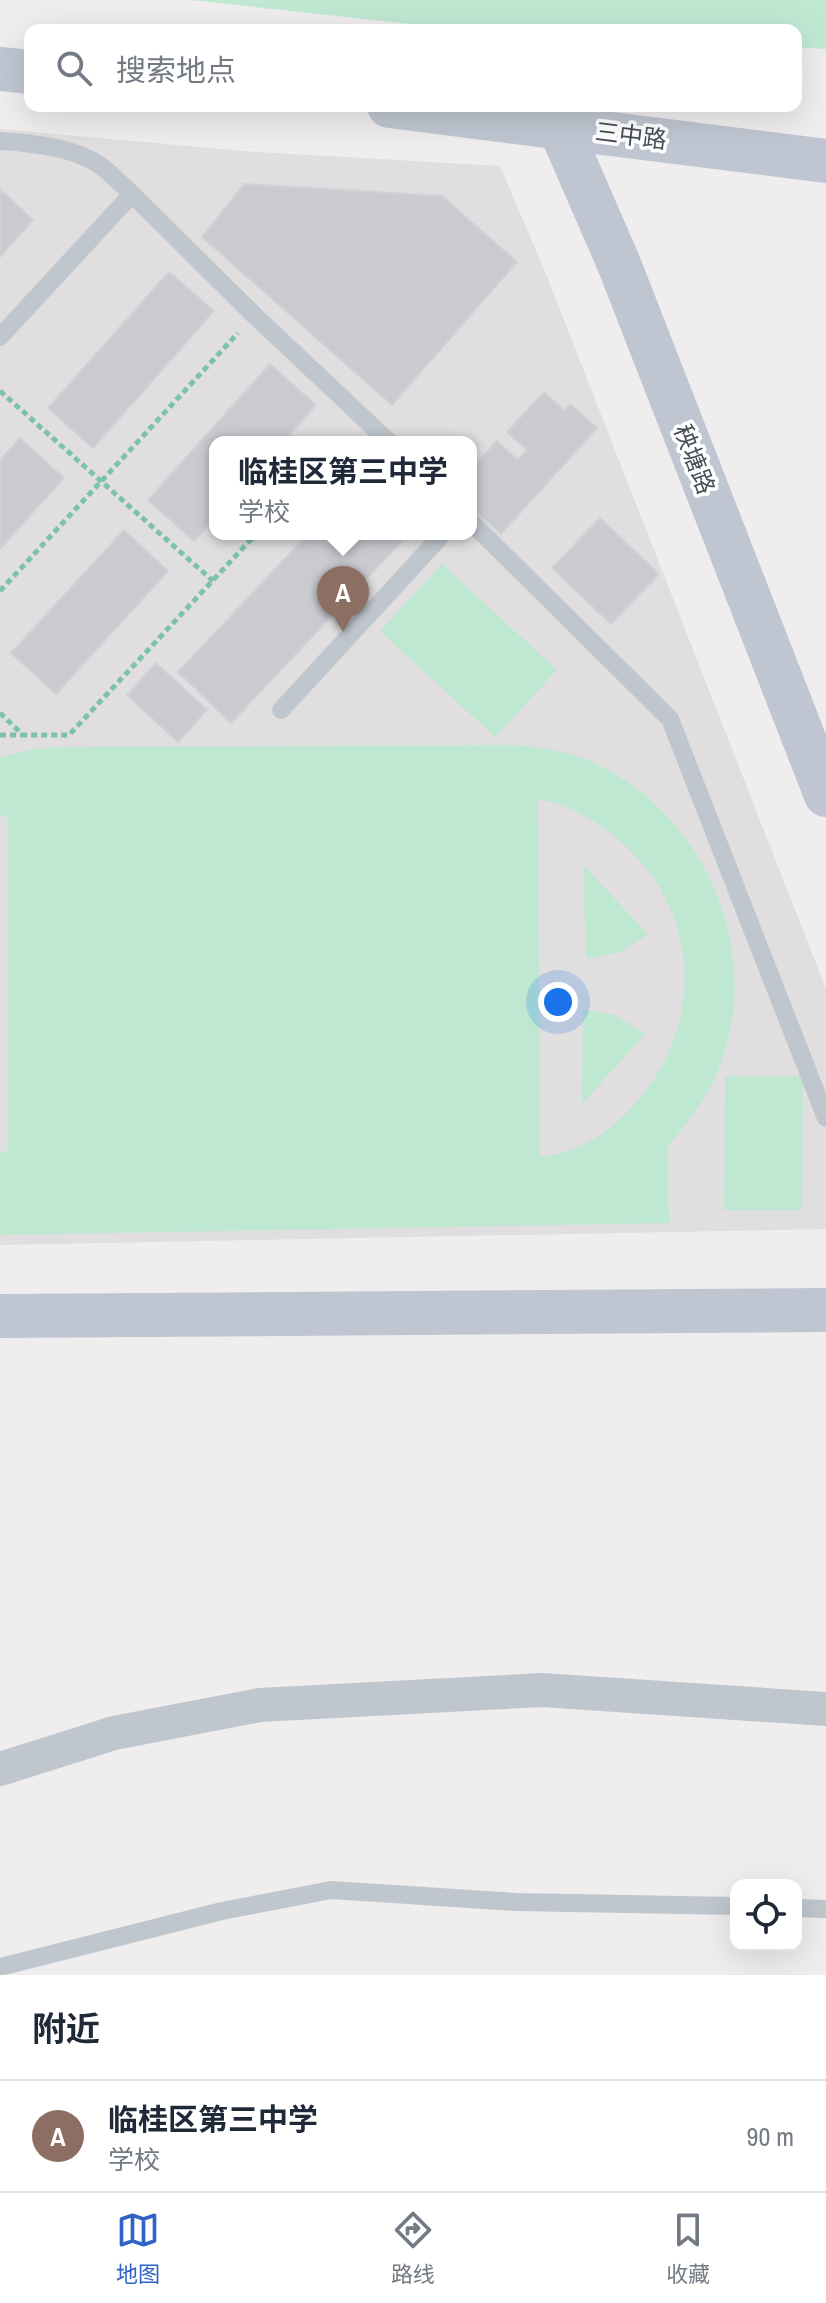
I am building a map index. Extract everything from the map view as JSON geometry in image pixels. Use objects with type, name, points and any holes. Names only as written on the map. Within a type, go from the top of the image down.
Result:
[{"type":"main road","points":[[0,69],[24,71]]},
{"type":"main road","name":"三中路","points":[[440,112],[826,161]]},
{"type":"main road","name":"秧塘路","points":[[559,126],[619,264],[826,795]]},
{"type":"main road","points":[[0,1316],[826,1310]]},
{"type":"street","points":[[0,1769],[114,1733],[260,1705],[542,1690],[826,1709]]},
{"type":"lane","points":[[0,141],[75,154],[99,165],[383,436]]},
{"type":"lane","points":[[0,337],[132,194]]},
{"type":"lane","points":[[477,528],[670,719],[826,1118]]},
{"type":"lane","points":[[281,710],[437,540]]},
{"type":"lane","points":[[0,1967],[222,1911],[331,1890],[516,1902],[730,1906]]},
{"type":"lane","points":[[802,1908],[826,1909]]},
{"type":"path","points":[[0,591],[254,315]]},
{"type":"path","points":[[0,391],[213,581]]},
{"type":"path","points":[[0,735],[69,735],[251,540]]},
{"type":"path","points":[[0,713],[23,735]]},
{"type":"shaded area","points":[[0,129],[242,151],[500,166],[546,274],[826,989],[826,1229],[0,1245]]},
{"type":"green space","points":[[191,0],[826,0],[826,49],[802,47],[802,24],[410,24]]},
{"type":"green space","points":[[442,564],[557,670],[495,737],[380,631]]},
{"type":"green space","points":[[520,745],[583,758],[641,792],[673,823],[699,859],[719,899],[731,942],[735,986],[730,1031],[716,1075],[695,1112],[668,1146],[669,1223],[0,1235],[0,1151],[8,1153],[8,814],[0,817],[0,757],[57,747]],"holes":[[[538,800],[576,811],[593,821],[639,860],[662,892],[677,927],[684,963],[683,1000],[675,1037],[658,1072],[634,1105],[592,1140],[567,1151],[540,1157]]]},
{"type":"green space","points":[[583,865],[648,934],[621,952],[586,959]]},
{"type":"green space","points":[[583,1009],[615,1015],[645,1034],[582,1104]]},
{"type":"green space","points":[[725,1076],[803,1076],[802,1210],[724,1210]]},
{"type":"building","points":[[244,184],[442,196],[517,262],[392,405],[202,237]]},
{"type":"building","points":[[0,189],[33,220],[0,257]]},
{"type":"building","points":[[169,272],[214,311],[93,448],[48,408]]},
{"type":"building","points":[[270,364],[316,405],[288,436],[209,436],[209,525],[194,541],[148,500]]},
{"type":"building","points":[[544,392],[565,411],[570,404],[597,428],[501,534],[477,512],[477,463],[497,441],[518,460],[527,450],[507,432]]},
{"type":"building","points":[[20,438],[64,478],[0,549],[0,460]]},
{"type":"building","points":[[600,518],[659,574],[611,624],[552,568]]},
{"type":"building","points":[[124,530],[168,571],[56,694],[11,653]]},
{"type":"building","points":[[302,540],[403,540],[231,723],[178,672]]},
{"type":"building","points":[[156,663],[207,710],[178,742],[127,695]]},
{"type":"place","name":"临桂区第三中学","points":[[343,632]]}]
